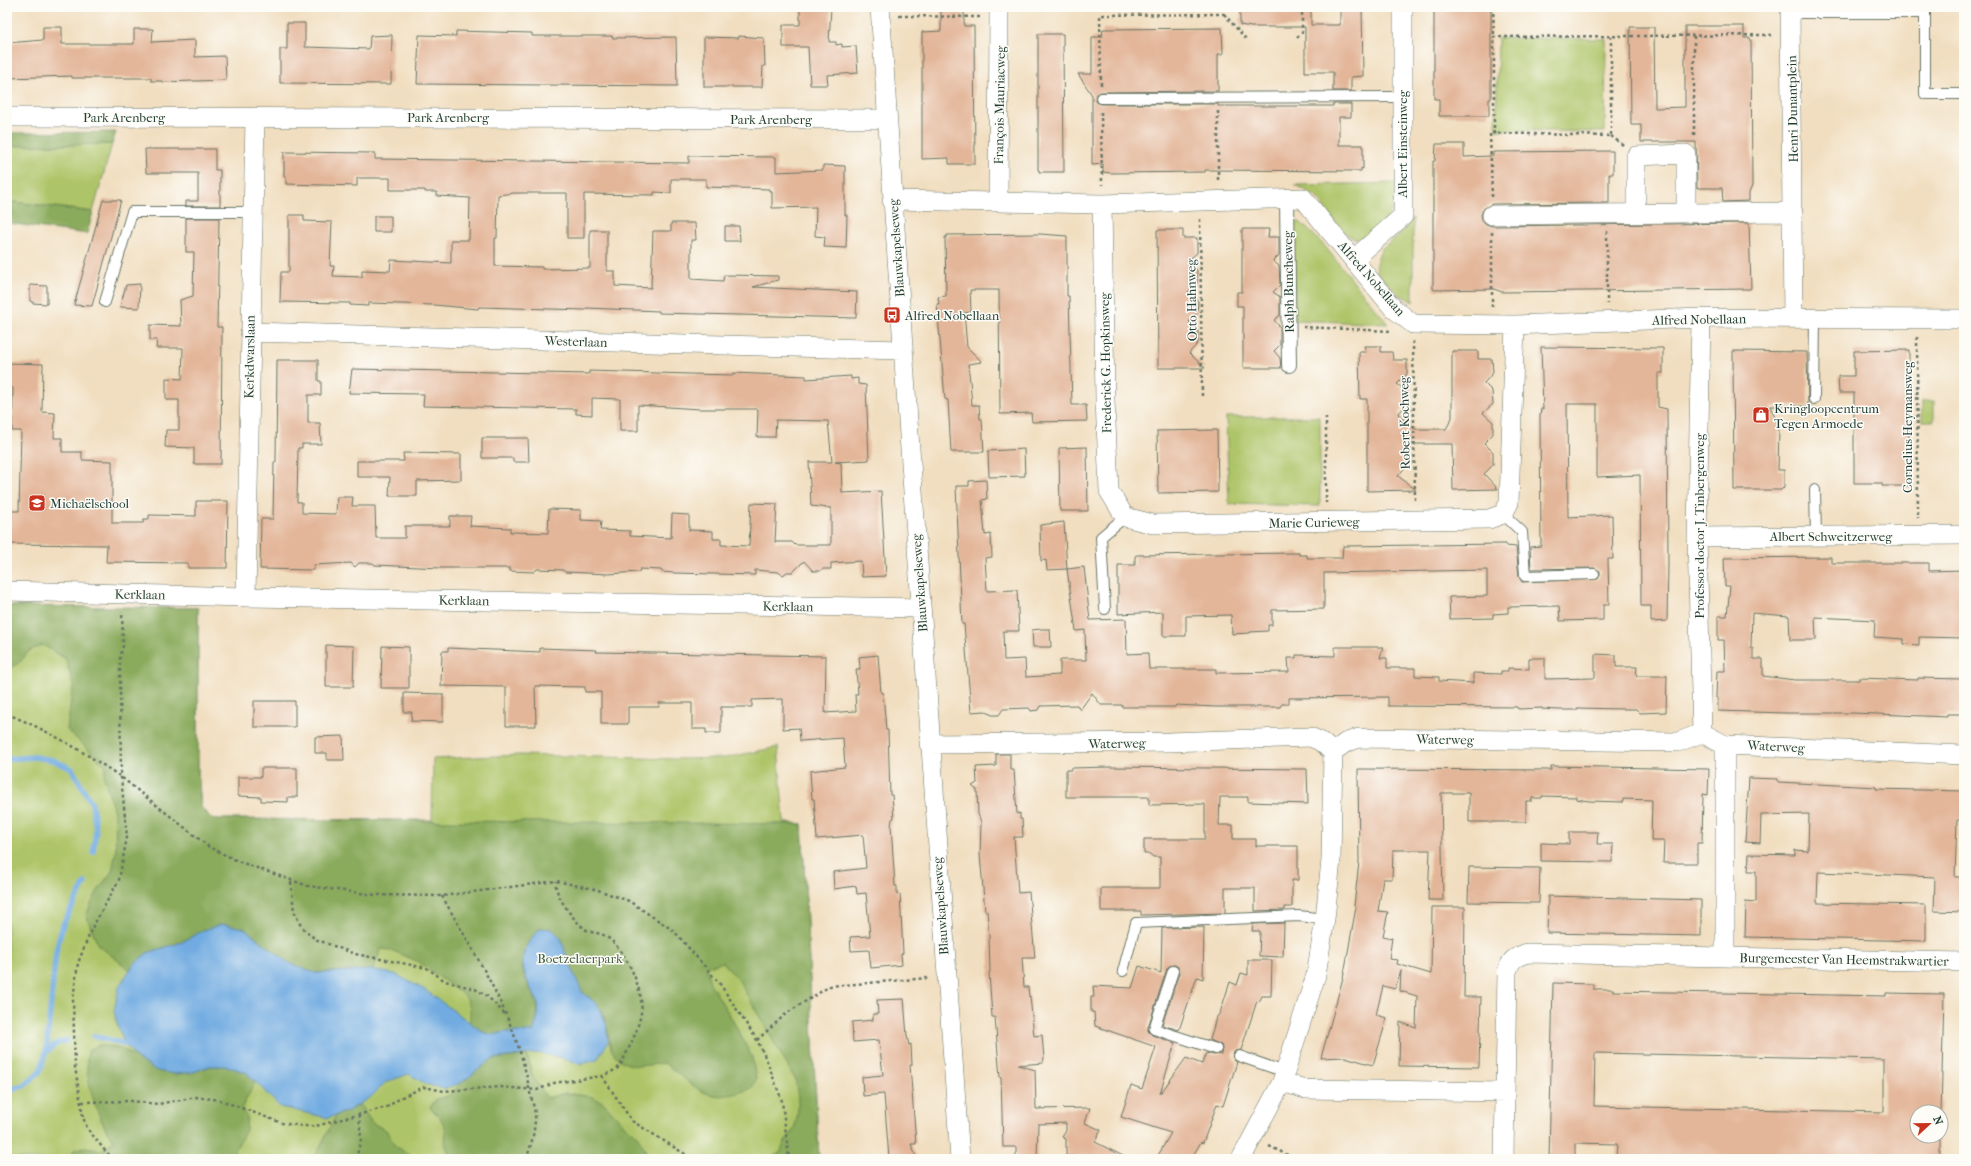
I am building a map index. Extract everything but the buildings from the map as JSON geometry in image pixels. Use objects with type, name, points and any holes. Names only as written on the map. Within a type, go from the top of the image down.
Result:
[{"type":"street","name":"Albert Einsteinweg","points":[[1354,259],[1402,216],[1403,7]]},
{"type":"street","name":"Henri Dunantplein","points":[[1790,10],[1793,318]]},
{"type":"street","name":"Blauwkapelseweg","points":[[886,12],[888,120],[892,200],[921,608],[929,744],[960,1159]]},
{"type":"street","name":"François Mauriacweg","points":[[998,202],[999,12]]},
{"type":"street","name":"Park Arenberg","points":[[7,117],[255,116],[888,120]]},
{"type":"street","name":"Kerkdwarslaan","points":[[246,597],[252,212],[255,116]]},
{"type":"street","points":[[1636,212],[1636,156],[1686,154],[1686,212]]},
{"type":"street","name":"Ralph Buncheweg","points":[[1287,198],[1289,366]]},
{"type":"street","name":"Alfred Nobellaan","points":[[892,200],[1102,204],[1303,198],[1393,308],[1413,328],[1701,318],[1964,319]]},
{"type":"street","name":"Frederick G. Hopkinsweg","points":[[1102,204],[1109,491],[1125,517]]},
{"type":"street","points":[[1492,215],[1636,212],[1793,212]]},
{"type":"street","name":"Professor doctor J. Tinbergenweg","points":[[1701,318],[1697,537],[1702,733]]},
{"type":"street","points":[[1503,514],[1509,503],[1515,325]]},
{"type":"street","name":"Westerlaan","points":[[250,332],[902,350]]},
{"type":"street","name":"Marie Curieweg","points":[[1125,517],[1153,524],[1489,519],[1503,514]]},
{"type":"street","name":"Albert Schweitzerweg","points":[[1697,537],[1964,535]]},
{"type":"street","name":"Kerklaan","points":[[7,591],[246,597],[921,608]]},
{"type":"street","name":"Waterweg","points":[[929,744],[1169,742],[1310,737],[1320,741],[1333,752],[1345,743],[1359,738],[1678,742],[1702,733],[1725,745],[1964,755]]},
{"type":"street","name":"Burgemeester Van Heemstrakwartier","points":[[1725,745],[1725,957]]},
{"type":"street","points":[[1241,1159],[1283,1077],[1316,975],[1325,919],[1331,860],[1333,752]]},
{"type":"street","name":"Burgemeester Van Heemstrakwartier","points":[[1504,1159],[1507,972],[1510,961],[1518,956],[1527,953],[1964,962]]},
{"type":"street","points":[[1283,1077],[1305,1089],[1505,1092]]},
{"type":"lane","points":[[1790,10],[1925,10],[1926,94],[1964,94]]},
{"type":"lane","points":[[1101,98],[1402,97]]},
{"type":"lane","points":[[105,302],[132,212],[252,212]]},
{"type":"lane","points":[[1814,318],[1814,399]]},
{"type":"lane","points":[[1815,490],[1816,536]]},
{"type":"lane","points":[[1503,514],[1522,532],[1525,576],[1594,574]]},
{"type":"lane","points":[[1105,609],[1101,537],[1125,517]]},
{"type":"lane","points":[[1123,971],[1136,923],[1292,916],[1325,919]]},
{"type":"lane","points":[[1174,971],[1154,1029],[1216,1049]]},
{"type":"lane","points":[[1239,1056],[1283,1077]]},
{"type":"path","points":[[1224,7],[1224,14],[1246,39]]},
{"type":"path","points":[[1297,38],[1302,32],[1302,7]]},
{"type":"path","points":[[1493,7],[1494,37],[1492,134],[1611,136],[1611,37]]},
{"type":"path","points":[[886,12],[999,12]]},
{"type":"path","points":[[1100,16],[1224,14]]},
{"type":"path","points":[[1494,37],[1791,34]]},
{"type":"path","points":[[1686,154],[1694,145],[1694,36]]},
{"type":"path","points":[[1218,97],[1219,200]]},
{"type":"path","name":"Otto Hahnweg","points":[[1200,201],[1202,398]]},
{"type":"path","points":[[1607,213],[1607,321]]},
{"type":"path","name":"Cornelius Heymansweg","points":[[1917,319],[1918,536]]},
{"type":"path","points":[[1289,326],[1413,328]]},
{"type":"path","name":"Robert Kochweg","points":[[1413,328],[1415,521]]},
{"type":"path","points":[[1326,417],[1326,522]]},
{"type":"path","points":[[114,1159],[106,1152],[87,1128],[82,1117],[82,1102],[76,1067],[73,1000],[78,963],[92,928],[120,880],[127,837],[121,776],[120,658],[123,646],[122,594]]},
{"type":"path","points":[[7,714],[64,740],[121,776],[209,847],[240,862],[291,882],[308,886],[375,895],[442,896],[556,881],[598,890],[629,900],[674,931],[720,984],[757,1040],[767,1061],[782,1101],[789,1159]]},
{"type":"path","points":[[82,1102],[131,1101],[158,1104],[197,1097],[220,1100],[282,1122],[302,1126],[316,1126],[387,1107],[402,1097],[424,1087],[444,1091],[501,1086],[537,1090],[554,1083],[602,1076],[617,1070],[638,1026],[642,1011],[637,983],[625,956],[604,935],[594,934],[585,928],[560,899],[556,892],[556,881]]},
{"type":"path","points":[[291,882],[294,911],[301,926],[315,939],[355,954],[427,968],[445,981],[475,989],[487,996],[509,1018]]},
{"type":"path","points":[[442,896],[491,981],[509,1018],[526,1069],[536,1119],[533,1138],[526,1159]]},
{"type":"path","points":[[757,1040],[787,1013],[830,986],[946,978]]},
{"type":"path","points":[[602,1076],[632,1121],[693,1159]]},
{"type":"path","points":[[356,1159],[361,1139],[359,1115]]},
{"type":"path","points":[[1253,1137],[1296,1159],[1374,1159]]},
{"type":"green space","points":[[1498,38],[1606,39],[1605,132],[1496,130]]},
{"type":"green space","points":[[116,132],[112,144],[7,146],[7,133]]},
{"type":"green space","points":[[112,144],[93,212],[7,201],[7,146]]},
{"type":"green space","points":[[1399,183],[1390,215],[1376,231],[1366,238],[1358,239],[1343,231],[1316,197],[1295,185]]},
{"type":"green space","points":[[7,201],[93,212],[87,234],[7,223]]},
{"type":"green space","points":[[1413,218],[1413,302],[1398,294],[1377,273],[1376,263],[1381,249],[1399,236]]},
{"type":"green space","points":[[1291,222],[1300,222],[1323,244],[1388,324],[1292,320]]},
{"type":"green space","points":[[1922,401],[1934,401],[1934,421],[1922,421]]},
{"type":"green space","points":[[1226,417],[1320,417],[1320,506],[1229,504]]},
{"type":"green space","name":"Boetzelaerpark","points":[[7,606],[198,608],[198,773],[201,807],[212,819],[432,820],[433,759],[519,755],[680,759],[725,758],[778,747],[784,822],[802,824],[819,1159],[7,1159]]},
{"type":"green space","points":[[7,606],[198,608],[198,773],[201,807],[212,819],[802,824],[819,1159],[769,1159],[781,1152],[797,1120],[798,1102],[795,1079],[738,979],[723,962],[706,967],[710,983],[732,1019],[752,1057],[756,1079],[752,1088],[724,1096],[704,1092],[695,1087],[664,1063],[639,1066],[627,1064],[617,1057],[610,1045],[607,1028],[600,1008],[582,992],[575,981],[561,938],[531,938],[523,954],[522,964],[524,974],[534,996],[538,1010],[537,1020],[533,1032],[505,1032],[493,1035],[483,1032],[470,1023],[470,1007],[466,997],[419,962],[391,950],[381,949],[373,970],[315,973],[289,963],[244,928],[204,930],[182,942],[147,953],[130,970],[98,945],[86,915],[97,892],[112,871],[116,852],[115,816],[104,777],[106,766],[67,730],[73,685],[66,659],[43,645],[29,651],[20,662],[7,670]]},
{"type":"green space","points":[[99,1045],[114,1047],[126,1051],[137,1059],[194,1072],[209,1066],[227,1066],[247,1073],[255,1082],[241,1109],[247,1117],[246,1130],[230,1159],[69,1159],[75,1149],[86,1147],[100,1151],[114,1141],[99,1115],[89,1083],[87,1061],[89,1050]]},
{"type":"green space","points":[[527,1055],[533,1077],[547,1098],[565,1093],[593,1097],[604,1103],[625,1126],[637,1135],[649,1157],[654,1159],[451,1159],[445,1143],[446,1129],[440,1117],[430,1108],[436,1099],[448,1096],[461,1083],[492,1059]]},
{"type":"green space","points":[[360,1104],[372,1123],[386,1130],[395,1146],[412,1156],[412,1159],[314,1159],[336,1115],[348,1111]]},
{"type":"water","points":[[222,924],[244,928],[289,963],[315,973],[371,970],[395,974],[425,990],[483,1032],[493,1035],[505,1032],[533,1032],[537,1018],[538,1004],[526,978],[523,956],[529,942],[540,928],[552,929],[561,938],[567,958],[582,992],[597,1004],[606,1023],[608,1042],[597,1060],[581,1064],[559,1057],[538,1053],[492,1059],[461,1083],[444,1089],[426,1084],[409,1074],[386,1082],[371,1097],[348,1111],[328,1118],[280,1107],[247,1073],[227,1066],[209,1066],[194,1072],[175,1074],[157,1071],[137,1059],[125,1044],[118,1027],[114,1011],[119,987],[133,965],[147,953],[182,942],[204,930]]},
{"type":"waterway","points":[[7,759],[34,757],[53,760],[72,769],[92,804],[96,830],[93,852]]},
{"type":"waterway","points":[[7,1090],[24,1086],[40,1071],[46,1052],[56,951],[63,924],[85,883]]},
{"type":"waterway","points":[[94,1036],[125,1044]]},
{"type":"waterway","points":[[46,1052],[56,1044],[67,1040]]},
{"type":"place","name":"Alfred Nobellaan","points":[[892,315]]},
{"type":"place","name":"Kringloopcentrum Tegen Armoede","points":[[1761,415]]},
{"type":"place","name":"Michaëlschool","points":[[37,503]]}]
